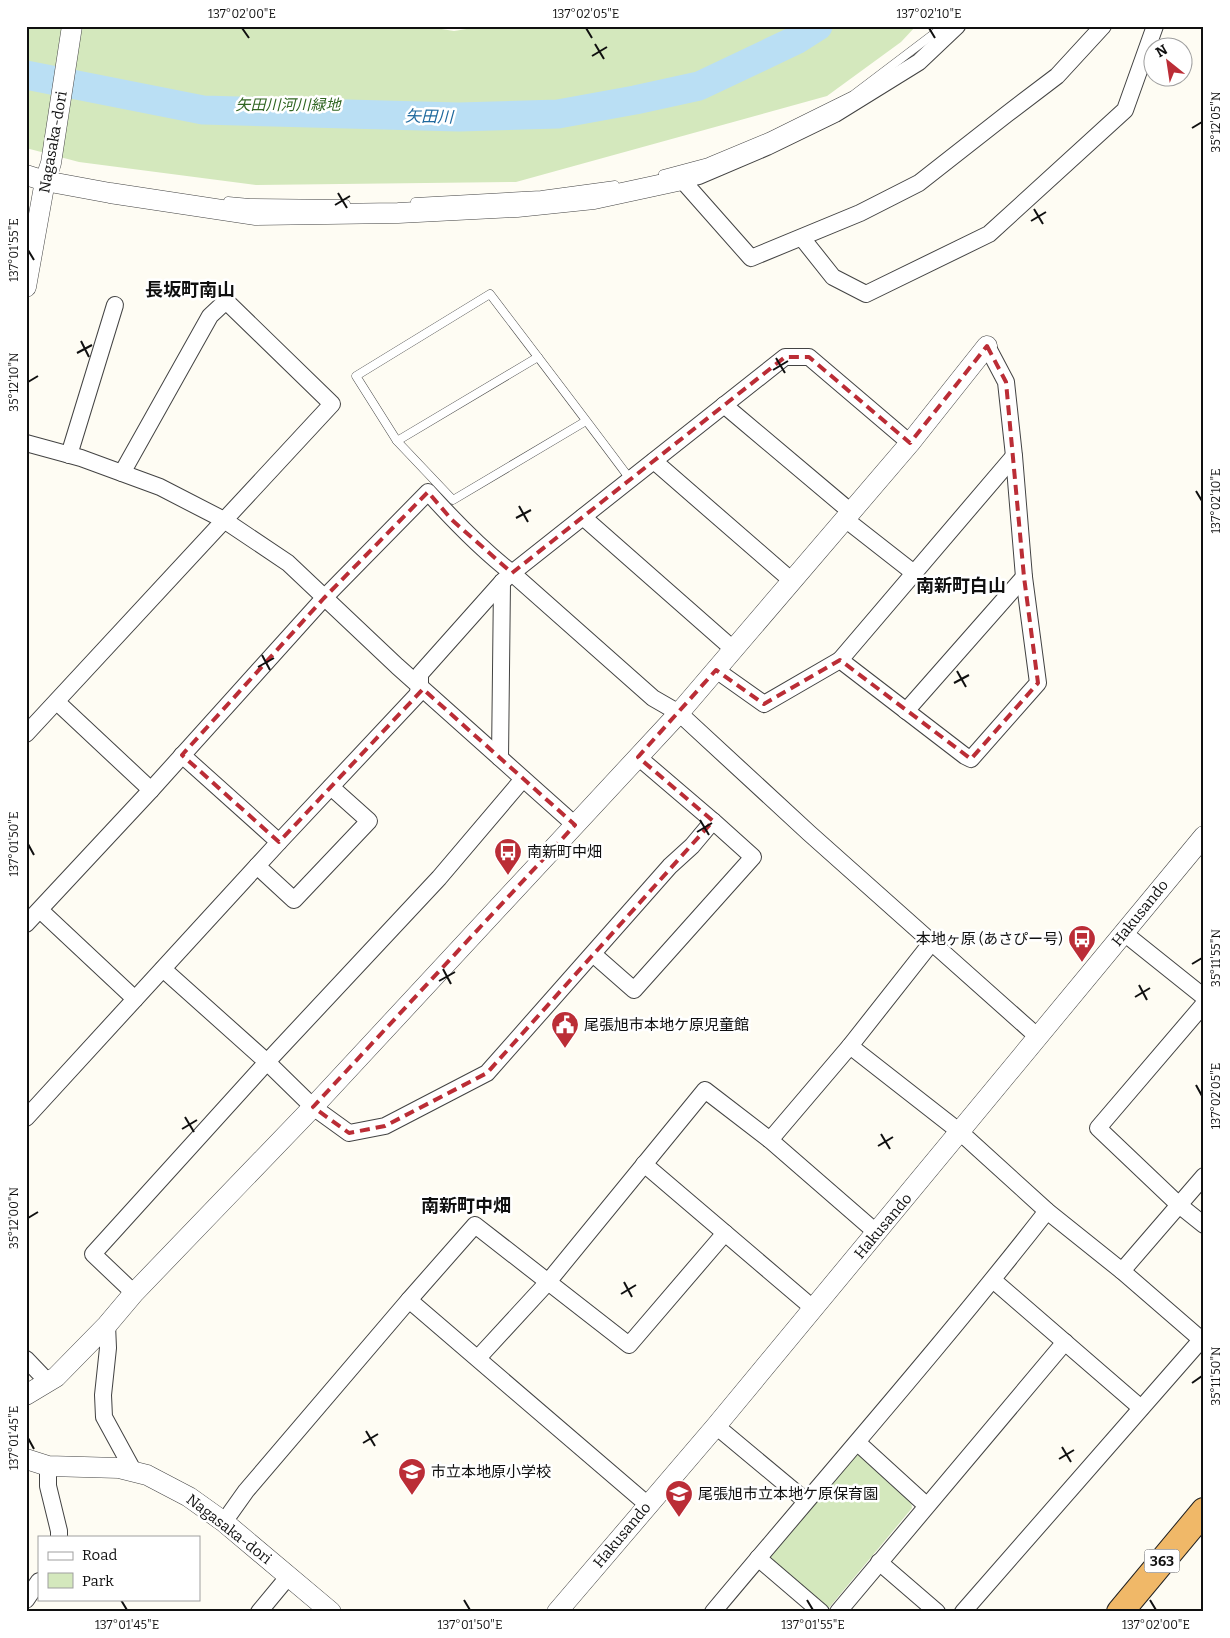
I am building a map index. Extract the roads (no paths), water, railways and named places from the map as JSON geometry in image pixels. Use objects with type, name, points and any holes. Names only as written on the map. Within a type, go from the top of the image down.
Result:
[{"type":"highway","name":"363","points":[[1120,1612],[1204,1511]]},
{"type":"highway","name":"363","points":[[1142,1612],[1204,1538]]},
{"type":"street","name":"Nagasaka-dori","points":[[26,284],[48,172],[72,26]]},
{"type":"street","points":[[26,175],[48,172],[256,215],[398,213],[517,207],[594,199],[699,176],[767,147],[835,114],[919,62],[957,26]]},
{"type":"street","points":[[682,180],[751,258],[860,213],[919,183],[1057,76],[1104,26]]},
{"type":"street","points":[[802,238],[833,277],[866,294],[989,234],[1125,110],[1155,26]]},
{"type":"street","points":[[26,734],[332,404],[226,301],[210,316],[122,473]]},
{"type":"street","points":[[69,455],[116,304]]},
{"type":"street","points":[[26,1395],[56,1377],[107,1325],[134,1292],[313,1107],[679,713],[910,443],[986,346],[1006,382],[1024,577],[1038,683],[972,759],[965,756],[840,660]]},
{"type":"street","points":[[26,1118],[278,842],[417,695],[420,686],[420,674],[507,577],[785,357],[809,357],[910,443]]},
{"type":"street","points":[[724,405],[914,573]]},
{"type":"street","points":[[26,443],[69,455],[160,488],[224,520],[288,563],[420,686],[575,826]]},
{"type":"street","points":[[716,670],[764,704],[840,660],[1014,456]]},
{"type":"street","points":[[654,461],[792,581]]},
{"type":"street","points":[[26,924],[151,790],[324,598],[428,492],[437,493],[452,520],[496,560],[507,577],[653,698],[679,713],[809,833],[1038,1037]]},
{"type":"street","points":[[583,517],[734,650]]},
{"type":"street","points":[[500,758],[507,577]]},
{"type":"street","points":[[906,711],[1024,577]]},
{"type":"street","points":[[57,702],[151,790]]},
{"type":"street","points":[[182,755],[278,842]]},
{"type":"street","points":[[593,954],[634,990],[754,857],[638,757]]},
{"type":"street","points":[[134,1292],[93,1254],[267,1062],[439,878],[523,779]]},
{"type":"street","points":[[257,866],[294,900],[369,821],[331,787]]},
{"type":"street","points":[[164,969],[267,1062],[313,1107],[349,1133],[385,1126],[487,1073],[670,866],[692,846],[713,821]]},
{"type":"street","name":"Hakusando","points":[[557,1612],[877,1233],[1204,836]]},
{"type":"street","points":[[40,910],[135,998]]},
{"type":"street","points":[[1124,933],[1204,997]]},
{"type":"street","points":[[770,1140],[850,1046],[932,942]]},
{"type":"street","points":[[1204,1004],[1098,1128],[1179,1205],[1204,1225]]},
{"type":"street","points":[[850,1046],[960,1132],[1047,1211],[1122,1271],[1202,1341],[963,1612]]},
{"type":"street","points":[[478,1358],[548,1282],[705,1090],[770,1140],[877,1233]]},
{"type":"street","points":[[644,1164],[814,1308]]},
{"type":"street","points":[[1122,1271],[1204,1176]]},
{"type":"street","points":[[713,1612],[806,1501],[858,1443],[993,1280],[1047,1211]]},
{"type":"street","points":[[224,1522],[246,1491],[475,1225],[629,1345],[725,1233]]},
{"type":"street","points":[[993,1280],[1141,1408]]},
{"type":"street","points":[[409,1300],[648,1505]]},
{"type":"street","points":[[107,1325],[108,1348],[103,1395],[104,1417],[134,1472]]},
{"type":"street","points":[[838,1612],[1065,1342]]},
{"type":"street","points":[[26,1359],[48,1382]]},
{"type":"street","points":[[716,1426],[806,1501]]},
{"type":"street","points":[[858,1443],[926,1505]]},
{"type":"street","name":"Nagasaka-dori","points":[[26,1459],[48,1466],[119,1468],[148,1475],[189,1497],[224,1522],[331,1612]]},
{"type":"street","points":[[48,1466],[48,1486],[59,1536]]},
{"type":"street","points":[[758,1558],[821,1612]]},
{"type":"street","points":[[879,1562],[937,1612]]},
{"type":"street","points":[[259,1612],[288,1576]]},
{"type":"street","points":[[26,1600],[38,1582]]},
{"type":"lane","points":[[402,203],[541,194],[636,182],[708,162],[768,137],[853,94],[944,26]]},
{"type":"lane","points":[[223,201],[354,204]]},
{"type":"lane","points":[[586,420],[453,500],[437,493],[397,441],[356,376],[490,294],[586,420],[630,479]]},
{"type":"lane","points":[[397,441],[538,358]]},
{"type":"waterway","name":"矢田川","points":[[26,75],[203,110],[459,117],[558,114],[699,86],[796,40],[818,26]]},
{"type":"place","name":"南新町中畑","points":[[508,876]]},
{"type":"place","name":"本地ヶ原 (あさぴー号)","points":[[1082,963]]},
{"type":"place","name":"尾張旭市本地ケ原児童館","points":[[565,1049]]},
{"type":"place","name":"市立本地原小学校","points":[[412,1496]]},
{"type":"place","name":"尾張旭市立本地ケ原保育園","points":[[679,1518]]},
{"type":"district","name":"長坂町南山","points":[[190,290]]},
{"type":"district","name":"南新町白山","points":[[961,586]]},
{"type":"district","name":"南新町中畑","points":[[466,1206]]},
{"type":"park label","name":"矢田川河川緑地","points":[[288,105]]}]
